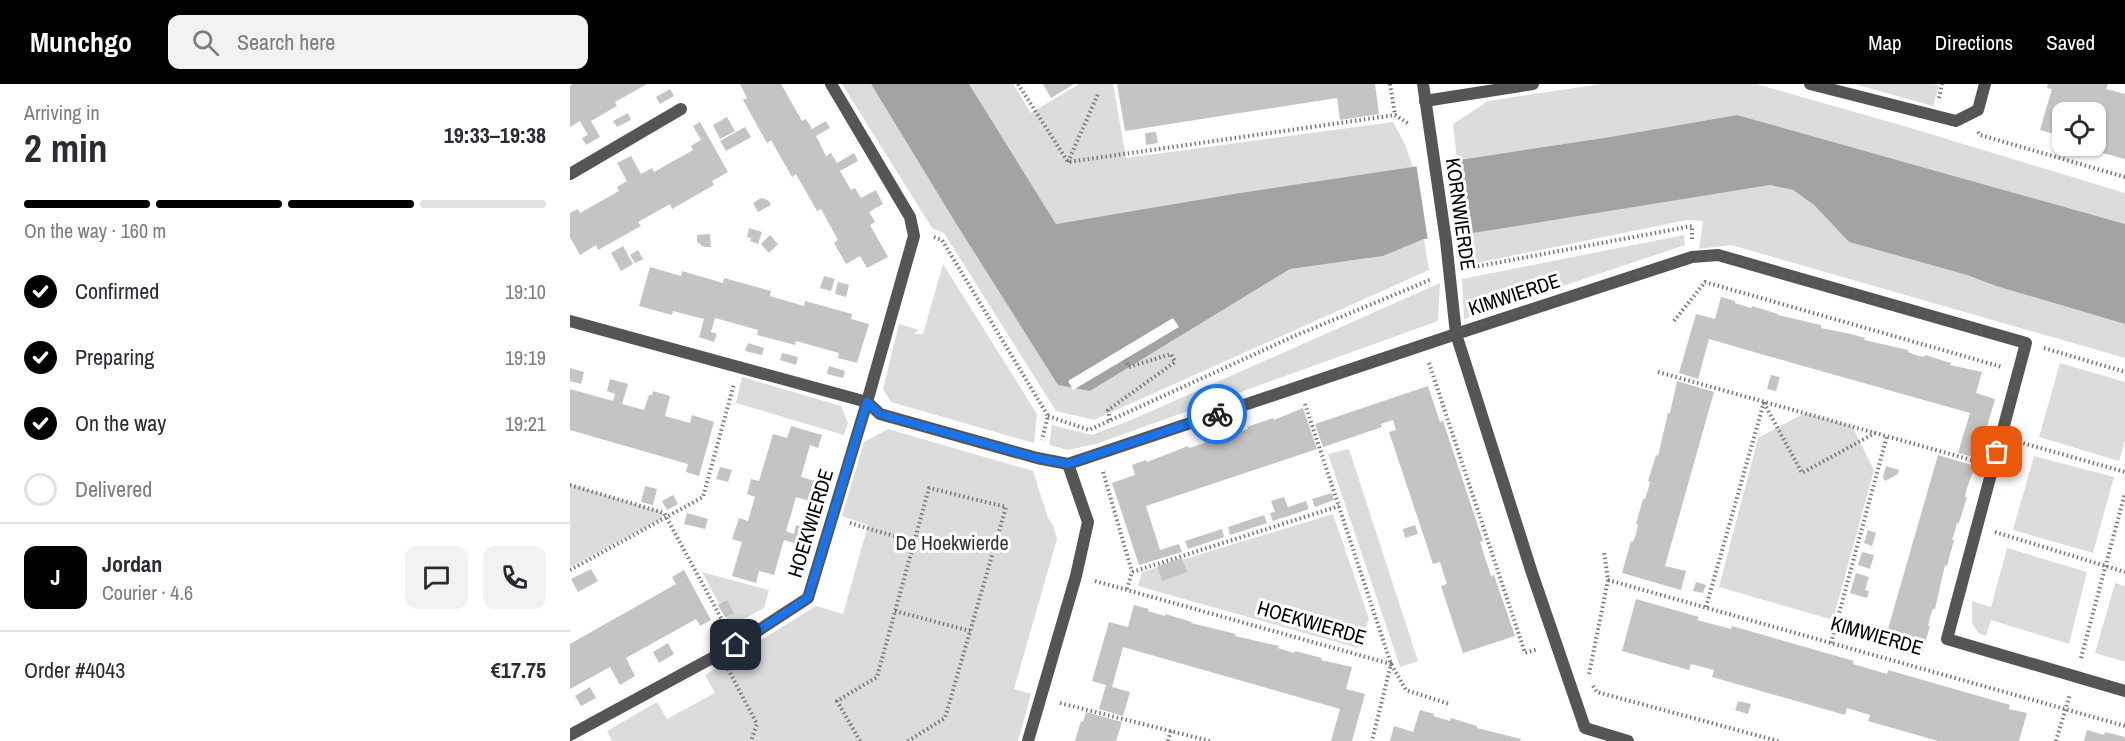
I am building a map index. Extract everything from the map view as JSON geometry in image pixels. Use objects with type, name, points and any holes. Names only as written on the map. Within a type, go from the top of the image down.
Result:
[{"type":"street","points":[[831,84],[910,217],[914,236]]},
{"type":"street","name":"KORNWIERDE","points":[[1423,84],[1446,241],[1456,334]]},
{"type":"street","points":[[1425,101],[1533,84]]},
{"type":"street","points":[[1810,84],[1956,121],[1978,110],[1985,84]]},
{"type":"street","points":[[570,174],[681,109]]},
{"type":"street","name":"HOEKWIERDE","points":[[570,735],[736,645],[808,598],[914,236]]},
{"type":"street","name":"KIMWIERDE","points":[[1628,741],[1585,728],[1456,334],[1692,257],[1718,255],[2025,343],[1947,639],[2125,691]]},
{"type":"street","points":[[570,321],[867,402],[880,414],[1037,458],[1068,464],[1456,334]]},
{"type":"street","points":[[1028,741],[1076,576],[1088,522],[1068,464]]},
{"type":"path","points":[[1018,84],[1068,162]]},
{"type":"path","points":[[1390,84],[1395,115]]},
{"type":"path","points":[[1068,162],[1098,94]]},
{"type":"path","points":[[1068,162],[1395,115],[1416,129],[1429,128]]},
{"type":"path","points":[[1980,135],[2125,177]]},
{"type":"path","points":[[914,236],[922,239],[932,236],[942,240],[1048,416],[1089,430],[1292,338],[1449,272],[1692,226],[1692,257]]},
{"type":"path","points":[[1674,321],[1704,282],[2018,372]]},
{"type":"path","points":[[2025,343],[2125,372]]},
{"type":"path","points":[[1423,345],[1525,653],[1556,644]]},
{"type":"path","points":[[1110,420],[1108,410],[1175,362],[1171,354],[1129,367],[1125,360]]},
{"type":"path","points":[[570,570],[703,497],[739,367]]},
{"type":"path","points":[[1658,372],[1993,466]]},
{"type":"path","points":[[1299,387],[1391,664],[1406,690],[1449,704]]},
{"type":"path","points":[[1764,402],[1802,473],[1875,433]]},
{"type":"path","points":[[1706,607],[1764,402]]},
{"type":"path","points":[[1037,458],[1048,416]]},
{"type":"path","points":[[1831,643],[1887,436]]},
{"type":"path","points":[[2001,437],[2125,472]]},
{"type":"path","points":[[1098,454],[1132,572],[1127,589]]},
{"type":"path","points":[[570,485],[664,513],[736,645]]},
{"type":"path","points":[[860,741],[837,701],[877,677],[929,488],[1006,507],[945,718],[908,741]]},
{"type":"path","points":[[2056,741],[2076,677],[2125,494]]},
{"type":"path","points":[[1132,572],[1339,506]]},
{"type":"path","points":[[832,518],[914,542]]},
{"type":"path","points":[[1977,527],[2125,572]]},
{"type":"path","points":[[1604,551],[1608,580],[1588,679],[1597,692],[1778,741]]},
{"type":"path","name":"HOEKWIERDE","points":[[1076,576],[1391,664]]},
{"type":"path","name":"KIMWIERDE","points":[[1608,580],[2125,726]]},
{"type":"path","points":[[895,611],[970,631]]},
{"type":"path","points":[[720,654],[757,724],[751,741]]},
{"type":"path","points":[[1372,741],[1391,664]]},
{"type":"path","points":[[1040,699],[1210,741]]},
{"type":"path","points":[[1168,741],[1171,730]]},
{"type":"green space","points":[[842,84],[871,84],[952,217],[1090,391],[1290,269],[1383,256],[1424,239],[1429,270],[1094,420],[1056,411],[944,233],[932,228]]},
{"type":"green space","points":[[969,84],[1013,84],[1031,113],[1079,84],[1113,84],[1126,158],[1393,122],[1405,144],[1413,167],[1056,224]]},
{"type":"green space","points":[[1601,84],[1756,84],[2125,193],[2125,224],[1737,115],[1457,160],[1453,124],[1488,101]]},
{"type":"green space","points":[[1854,84],[1933,84],[1939,86],[1933,106]]},
{"type":"green space","points":[[1770,185],[1793,190],[1814,205],[1849,242],[1967,275],[1996,286],[2125,324],[2125,358],[1731,245],[1699,249],[1703,221],[1687,220],[1471,264],[1466,233]]},
{"type":"green space","points":[[1684,235],[1685,245],[1464,319],[1462,279]]},
{"type":"green space","points":[[943,264],[1037,414],[1034,443],[891,402],[883,389],[899,324],[919,330],[914,334],[923,334]]},
{"type":"green space","points":[[1440,283],[1438,321],[1096,444],[1068,450],[1049,445],[1052,425],[1092,435],[1138,417]]},
{"type":"green space","points":[[2060,363],[2125,382],[2125,440],[2119,461],[2039,437]]},
{"type":"green space","points":[[742,377],[841,406],[848,423],[844,435],[736,403]]},
{"type":"green space","points":[[1805,413],[1852,426],[1874,470],[1833,620],[1719,587],[1758,438]]},
{"type":"green space","name":"De Hoekwierde","points":[[888,429],[1033,471],[1057,539],[1014,689],[1031,694],[1018,741],[612,741],[607,731],[657,702],[667,719],[715,693],[705,675],[816,606],[843,614],[868,525],[842,516],[864,442]]},
{"type":"green space","points":[[1349,449],[1418,661],[1400,667],[1328,454]]},
{"type":"green space","points":[[2034,456],[2114,477],[2093,553],[2013,530]]},
{"type":"green space","points":[[570,484],[661,512],[663,518],[570,567]]},
{"type":"green space","points":[[1333,514],[1369,619],[1358,648],[1138,586],[1142,572]]},
{"type":"green space","points":[[2007,548],[2087,572],[2069,644],[1991,620],[1986,636],[1978,633],[1972,623],[1972,601],[1991,607]]},
{"type":"green space","points":[[702,572],[769,590],[764,608],[731,626]]},
{"type":"green space","points":[[2115,583],[2125,586],[2125,662],[2095,653]]},
{"type":"shaded area","points":[[871,84],[969,84],[1056,224],[1737,115],[2125,224],[2125,324],[1996,286],[1967,275],[1849,242],[1814,205],[1793,190],[1770,185],[1424,239],[1383,256],[1290,269],[1090,391],[1058,385]]},
{"type":"pier","points":[[1454,158],[1467,236],[1428,241],[1416,163]]},
{"type":"pier","points":[[1173,318],[1179,327],[1073,390],[1068,381]]},
{"type":"building","points":[[573,84],[647,84],[615,102],[617,106],[591,121],[600,137],[586,145],[582,138],[588,135],[580,121],[570,127],[570,86]]},
{"type":"building","points":[[740,84],[781,84],[802,121],[806,119],[812,129],[826,121],[830,128],[816,136],[826,156],[831,153],[837,163],[854,153],[858,161],[840,171],[851,190],[855,188],[861,198],[876,190],[883,204],[869,212],[875,222],[870,225],[888,257],[867,268],[860,256],[846,264],[834,243],[838,240],[821,209],[817,211],[796,174],[792,177],[771,140],[767,143],[743,100],[747,98]]},
{"type":"building","points":[[1043,84],[1074,84],[1051,98]]},
{"type":"building","points":[[1117,84],[1375,84],[1379,114],[1340,120],[1337,98],[1125,131]]},
{"type":"building","points":[[2048,84],[2108,84],[2106,89],[2125,94],[2125,159],[2106,154],[2106,102],[2052,102],[2052,133],[2040,130],[2052,89],[2047,88]]},
{"type":"building","points":[[670,89],[674,96],[660,104],[656,97]]},
{"type":"building","points":[[628,113],[631,120],[617,127],[613,121]]},
{"type":"building","points":[[727,117],[735,131],[720,139],[713,125]]},
{"type":"building","points":[[700,122],[728,172],[712,181],[714,185],[672,209],[670,204],[638,222],[641,226],[598,250],[596,245],[580,255],[570,237],[570,213],[578,209],[580,213],[619,191],[617,187],[627,181],[617,163],[631,156],[641,174],[652,168],[654,172],[693,150],[691,146],[701,140],[693,126]]},
{"type":"building","points":[[745,127],[751,137],[726,151],[720,141]]},
{"type":"building","points":[[1156,132],[1158,143],[1146,145],[1145,133]]},
{"type":"building","points":[[761,198],[768,200],[771,205],[758,212],[753,203]]},
{"type":"building","points":[[749,228],[762,232],[758,244],[747,237]]},
{"type":"building","points":[[710,234],[711,247],[704,247],[697,242],[697,235]]},
{"type":"building","points":[[770,235],[778,244],[769,253],[761,244]]},
{"type":"building","points":[[623,246],[633,264],[621,271],[611,253]]},
{"type":"building","points":[[638,250],[643,259],[635,263],[630,255]]},
{"type":"building","points":[[650,267],[681,276],[682,271],[723,283],[724,278],[771,291],[770,296],[804,306],[805,301],[852,314],[851,319],[869,324],[857,363],[838,358],[839,353],[796,341],[795,345],[757,335],[758,330],[715,318],[711,332],[717,334],[714,342],[699,337],[704,319],[673,311],[672,315],[639,306]]},
{"type":"building","points":[[824,276],[835,279],[831,291],[820,288]]},
{"type":"building","points":[[838,282],[849,285],[846,297],[835,294]]},
{"type":"building","points":[[1721,297],[1751,308],[1752,306],[1821,325],[1821,328],[1851,334],[1865,338],[1864,340],[1951,363],[1950,365],[1982,372],[1976,393],[1995,399],[1978,458],[1958,453],[1970,413],[1709,339],[1698,379],[1679,373],[1696,314],[1715,319]]},
{"type":"building","points":[[748,343],[764,348],[762,355],[745,351]]},
{"type":"building","points":[[782,353],[798,357],[796,365],[780,360]]},
{"type":"building","points":[[829,366],[845,371],[843,378],[827,374]]},
{"type":"building","points":[[570,368],[584,372],[581,384],[570,381]]},
{"type":"building","points":[[1771,375],[1780,377],[1776,391],[1767,389]]},
{"type":"building","points":[[610,379],[628,384],[622,404],[644,410],[649,395],[652,395],[653,391],[670,396],[665,416],[690,423],[692,415],[714,422],[699,476],[686,472],[688,464],[570,430],[570,389],[613,401],[615,394],[607,391]]},
{"type":"building","points":[[1677,381],[1714,392],[1665,566],[1686,571],[1681,590],[1622,573],[1631,541],[1633,542],[1636,534],[1638,525],[1636,524],[1648,490],[1650,482],[1648,481],[1656,455],[1658,456]]},
{"type":"building","points":[[1428,386],[1440,422],[1443,421],[1483,541],[1480,542],[1491,576],[1494,575],[1515,636],[1463,653],[1441,586],[1447,584],[1440,562],[1433,564],[1389,432],[1396,430],[1393,420],[1381,424],[1382,427],[1323,447],[1315,424]]},
{"type":"building","points":[[1303,408],[1317,449],[1146,506],[1160,550],[1179,544],[1182,552],[1139,565],[1112,483],[1135,475],[1132,465],[1146,460],[1147,462],[1188,446],[1189,448],[1205,443],[1204,441],[1231,432],[1231,434],[1248,429],[1247,427],[1273,418],[1274,420]]},
{"type":"building","points":[[791,426],[822,435],[818,448],[810,445],[801,477],[815,481],[815,484],[820,486],[816,503],[796,497],[786,531],[794,534],[796,525],[808,529],[804,546],[784,540],[774,575],[759,571],[756,583],[732,576],[742,542],[732,539],[739,518],[748,521],[755,497],[747,494],[751,479],[759,481],[773,434],[787,438]]},
{"type":"building","points":[[1938,455],[1975,466],[1952,540],[1954,540],[1947,566],[1945,565],[1935,609],[1930,617],[1928,626],[1930,626],[1921,658],[1862,641],[1867,623],[1888,629]]},
{"type":"building","points":[[1886,466],[1899,470],[1898,474],[1885,481],[1883,477]]},
{"type":"building","points":[[720,467],[732,470],[728,482],[716,479]]},
{"type":"building","points":[[645,486],[657,489],[653,505],[641,502]]},
{"type":"building","points":[[1332,493],[1334,500],[1315,507],[1312,499]]},
{"type":"building","points":[[673,495],[678,504],[667,510],[662,501]]},
{"type":"building","points":[[1284,497],[1288,507],[1306,501],[1309,509],[1273,521],[1270,513],[1275,512],[1271,501]]},
{"type":"building","points":[[687,513],[708,519],[705,529],[684,524]]},
{"type":"building","points":[[1264,515],[1267,523],[1230,535],[1228,527]]},
{"type":"building","points":[[1415,525],[1418,534],[1405,538],[1403,529]]},
{"type":"building","points":[[1222,529],[1224,537],[1188,549],[1185,541]]},
{"type":"building","points":[[1868,530],[1876,533],[1872,546],[1864,543]]},
{"type":"building","points":[[1862,552],[1874,555],[1870,569],[1858,565]]},
{"type":"building","points":[[1182,558],[1187,572],[1162,581],[1157,566]]},
{"type":"building","points":[[591,569],[598,581],[578,592],[571,579]]},
{"type":"building","points":[[684,570],[711,620],[700,626],[696,619],[626,658],[635,676],[620,685],[610,667],[570,689],[570,644],[676,584],[672,577]]},
{"type":"building","points":[[1856,573],[1869,577],[1865,590],[1869,591],[1867,598],[1850,593]]},
{"type":"building","points":[[1696,582],[1706,585],[1703,593],[1693,591]]},
{"type":"building","points":[[1636,599],[1699,617],[1697,620],[1731,629],[1732,626],[1854,661],[1853,664],[1887,674],[1888,670],[2010,705],[2009,709],[2027,713],[2019,741],[1938,741],[1868,721],[1870,715],[1847,708],[1845,715],[1712,677],[1714,670],[1691,664],[1689,670],[1622,651]]},
{"type":"building","points":[[727,600],[734,613],[725,617],[718,605]]},
{"type":"building","points":[[1134,605],[1165,616],[1165,614],[1236,634],[1235,636],[1279,646],[1278,648],[1294,653],[1295,651],[1352,667],[1346,689],[1365,694],[1352,741],[1331,741],[1340,709],[1123,647],[1112,687],[1130,692],[1123,716],[1099,709],[1106,685],[1092,681],[1109,622],[1128,627]]},
{"type":"building","points":[[668,643],[674,654],[659,663],[653,652]]},
{"type":"building","points":[[590,687],[596,698],[581,706],[575,696]]},
{"type":"building","points":[[1738,701],[1751,704],[1748,714],[1735,710]]},
{"type":"building","points":[[1420,710],[1450,721],[1451,718],[1477,726],[1477,728],[1521,739],[1520,741],[1390,741],[1394,726],[1413,732]]},
{"type":"building","points":[[1086,712],[1122,722],[1116,741],[1075,741]]},
{"type":"building","points":[[2087,730],[2104,735],[2105,732],[2125,737],[2125,741],[2084,741]]},
{"type":"way so far","points":[[1217,414],[1503,317],[1692,257],[1718,255],[1875,298],[2025,343],[1997,452]]},
{"type":"route","points":[[736,645],[808,598],[867,402],[880,414],[1037,458],[1068,464],[1217,414]]}]
